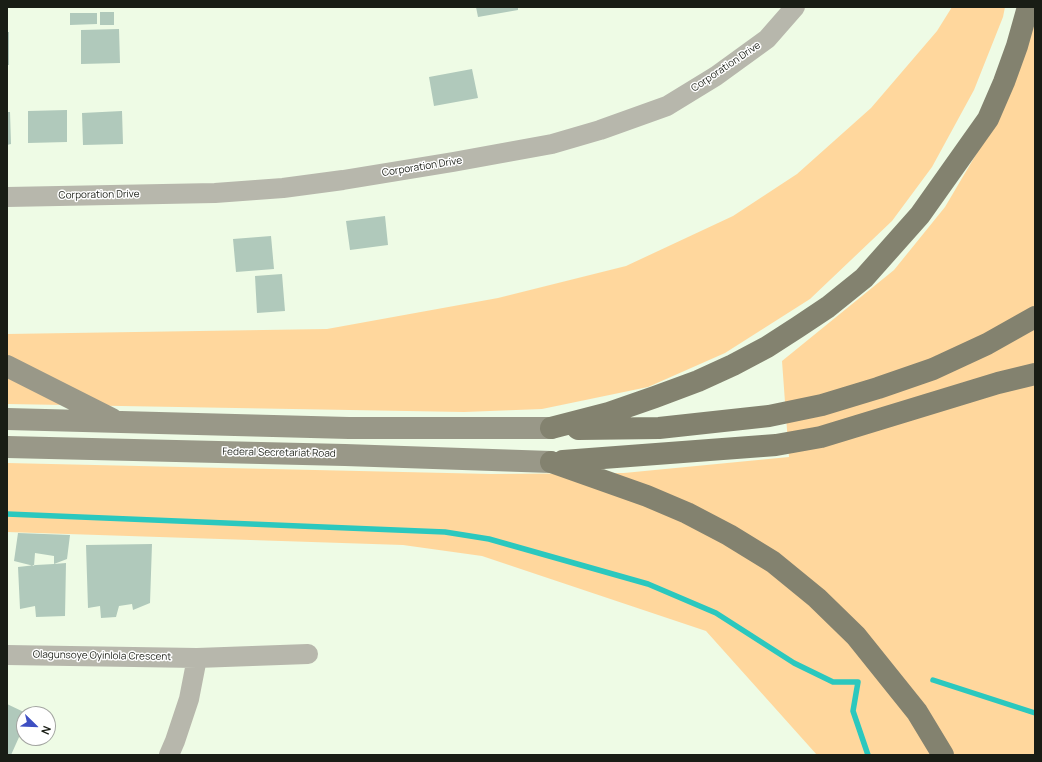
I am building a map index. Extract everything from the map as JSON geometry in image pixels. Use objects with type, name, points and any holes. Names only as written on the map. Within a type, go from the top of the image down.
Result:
[{"type":"main road","points":[[609,421],[698,381],[767,347],[828,307],[864,278],[920,215],[988,119],[1004,82],[1017,46],[1028,7]]},
{"type":"main road","points":[[7,419],[348,428],[551,428],[609,421],[659,428],[769,416],[822,405],[933,369],[987,344],[1035,317]]},
{"type":"main road","points":[[7,366],[117,421]]},
{"type":"main road","points":[[551,462],[776,445],[821,437],[998,383],[1035,374]]},
{"type":"main road","name":"Federal Secretariat Road","points":[[7,447],[345,455],[551,462]]},
{"type":"main road","points":[[551,462],[647,496],[687,514],[729,535],[773,562],[817,598],[856,636],[886,671],[917,712],[943,755]]},
{"type":"street","name":"Corporation Drive","points":[[7,197],[215,193],[283,188],[343,180],[552,144],[600,130],[667,106],[716,76],[767,39],[795,7]]},
{"type":"street","name":"Olagunsoye Oyinlola Crescent","points":[[7,655],[197,658],[308,654]]},
{"type":"street","points":[[169,755],[189,699],[197,658]]},
{"type":"shaded area","points":[[952,7],[1005,7],[1003,17],[974,90],[932,167],[892,221],[810,299],[725,353],[648,387],[542,409],[464,412],[7,404],[7,334],[327,329],[498,298],[626,266],[733,216],[797,174],[871,108],[937,31]]},
{"type":"shaded area","points":[[1035,7],[1035,755],[817,755],[706,631],[482,556],[403,545],[7,532],[7,463],[491,474],[624,473],[789,457],[782,361],[894,270],[945,207],[994,124]]},
{"type":"building","points":[[476,7],[518,7],[518,10],[478,17]]},
{"type":"building","points":[[100,12],[114,12],[114,25],[100,25]]},
{"type":"building","points":[[70,13],[97,13],[97,24],[70,25]]},
{"type":"building","points":[[119,29],[120,63],[81,64],[81,30]]},
{"type":"building","points":[[7,32],[9,32],[9,65],[7,65]]},
{"type":"building","points":[[472,69],[478,98],[434,106],[429,77]]},
{"type":"building","points":[[67,110],[67,142],[28,143],[28,111]]},
{"type":"building","points":[[122,111],[123,144],[83,145],[82,113]]},
{"type":"building","points":[[7,112],[10,112],[11,144],[7,145]]},
{"type":"building","points":[[385,216],[388,245],[350,250],[346,221]]},
{"type":"building","points":[[271,236],[274,269],[236,272],[233,239]]},
{"type":"building","points":[[282,274],[285,311],[257,313],[255,276]]},
{"type":"building","points":[[18,533],[70,535],[67,559],[54,564],[66,563],[65,616],[36,617],[35,606],[20,609],[18,567],[32,565],[14,561]],"holes":[[[35,553],[54,556],[54,564],[34,565]]]},
{"type":"building","points":[[152,544],[150,603],[133,610],[132,604],[119,606],[116,617],[101,618],[100,606],[88,608],[86,545]]},
{"type":"building","points":[[7,704],[16,708],[16,744],[11,755],[7,755]]},
{"type":"waterway","points":[[7,514],[445,532],[489,539],[648,584],[716,613],[794,663],[833,682],[858,682],[853,711],[868,755]]},
{"type":"waterway","points":[[933,680],[1035,713]]}]
